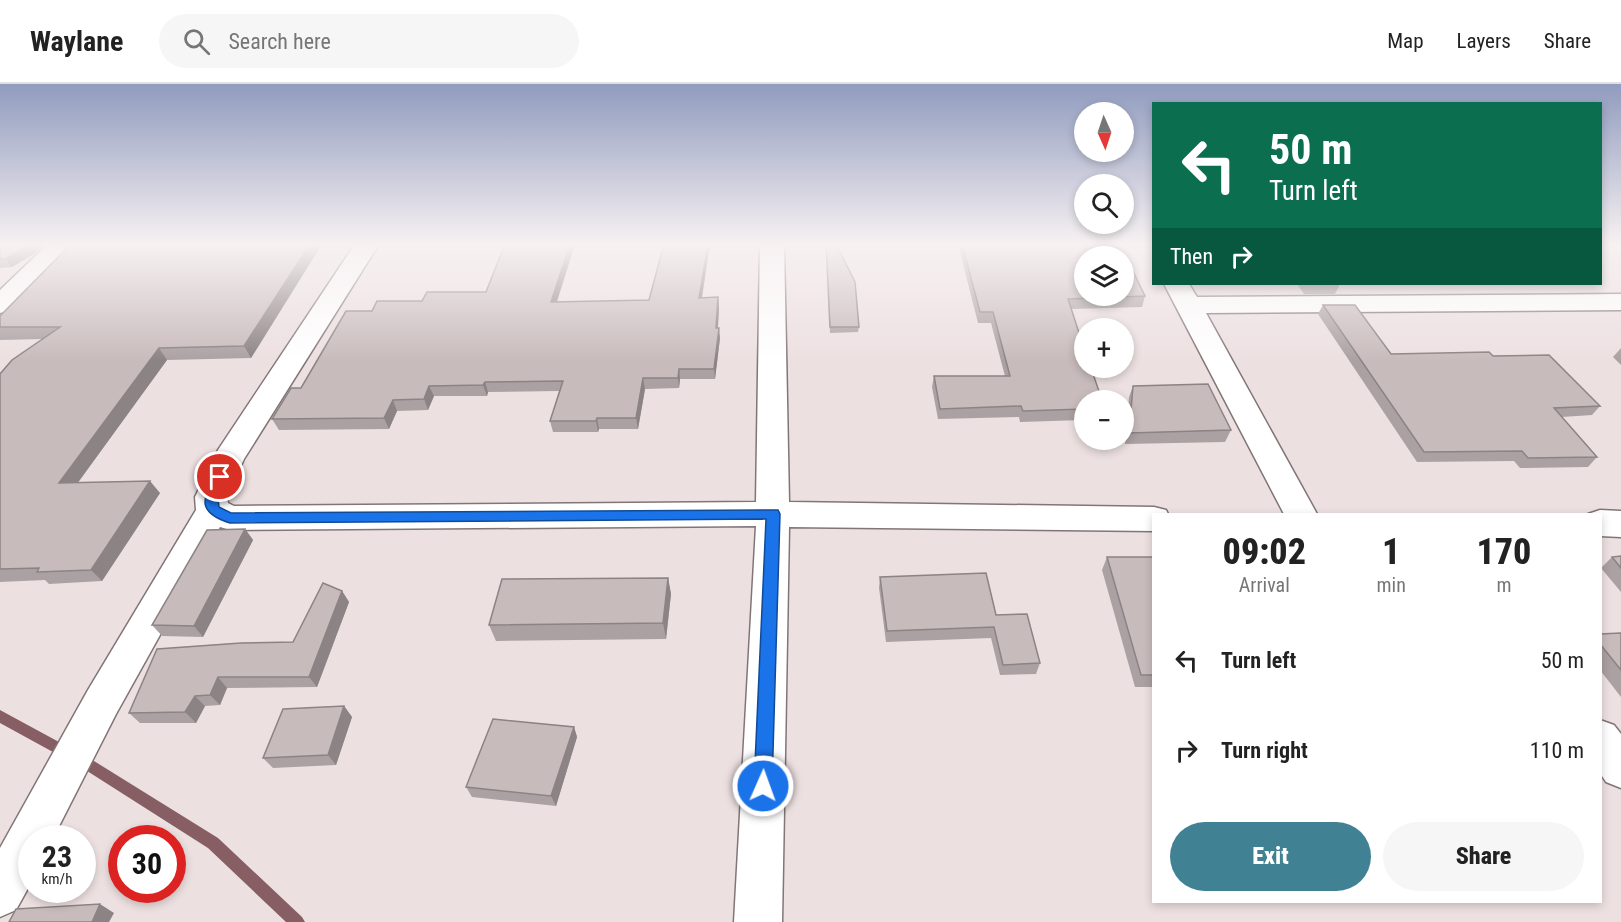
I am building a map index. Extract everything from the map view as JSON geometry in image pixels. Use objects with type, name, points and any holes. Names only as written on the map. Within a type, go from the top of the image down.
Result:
[{"type":"street","points":[[0,305],[22,283]]},
{"type":"street","points":[[0,894],[102,702],[213,510],[211,497],[229,458],[342,283]]},
{"type":"street","points":[[758,922],[773,514],[772,283]]},
{"type":"street","points":[[1299,513],[1183,294],[1621,302]]},
{"type":"street","points":[[213,510],[230,518],[773,514],[1152,519]]},
{"type":"street","points":[[1602,523],[1621,524]]},
{"type":"street","points":[[1602,741],[1621,768]]},
{"type":"building","points":[[32,283],[285,283],[244,346],[159,348],[59,483],[150,481],[91,570],[37,572],[39,568],[0,569],[0,374],[12,360],[60,327],[0,327],[0,316]]},
{"type":"building","points":[[490,283],[557,283],[551,302],[649,300],[654,283],[701,283],[699,298],[718,297],[716,328],[719,328],[714,369],[679,369],[678,378],[643,378],[636,418],[550,421],[563,381],[485,382],[483,385],[429,386],[424,399],[393,400],[384,418],[272,419],[291,388],[301,388],[346,311],[372,311],[377,301],[422,301],[427,292],[486,292]]},
{"type":"building","points":[[828,283],[855,283],[859,327],[830,327]]},
{"type":"building","points":[[972,283],[1074,283],[1074,299],[1068,299],[1074,318],[1074,378],[1094,378],[1099,390],[1074,390],[1074,409],[1023,411],[1021,406],[940,409],[934,376],[1010,376],[993,312],[980,312]]},
{"type":"building","points":[[1134,283],[1139,283],[1145,296],[1134,296]]},
{"type":"building","points":[[1323,305],[1355,305],[1391,354],[1489,352],[1493,356],[1549,355],[1600,406],[1554,408],[1597,457],[1528,458],[1522,451],[1424,452]]},
{"type":"building","points":[[1208,384],[1231,430],[1134,433],[1133,386]]},
{"type":"building","points":[[245,529],[194,626],[152,625],[207,530]]},
{"type":"building","points":[[1621,556],[1621,568],[1612,557]]},
{"type":"building","points":[[1107,557],[1152,557],[1152,675],[1141,675]]},
{"type":"building","points":[[986,573],[996,615],[1027,614],[1040,663],[1003,665],[994,627],[887,631],[880,577]]},
{"type":"building","points":[[668,578],[663,623],[489,625],[502,579]]},
{"type":"building","points":[[323,583],[342,591],[309,677],[218,677],[210,695],[195,696],[185,712],[129,713],[157,649],[293,642]]},
{"type":"building","points":[[1621,633],[1621,670],[1602,646],[1602,634]]},
{"type":"building","points":[[344,706],[328,755],[263,758],[283,709]]},
{"type":"building","points":[[493,719],[574,727],[551,796],[466,787]]},
{"type":"building","points":[[100,904],[92,922],[9,922],[16,909]]},
{"type":"waterway","points":[[0,716],[89,765],[213,843],[297,922]]},
{"type":"route","points":[[220,477],[211,497],[213,510],[230,518],[773,514],[763,786]]}]
